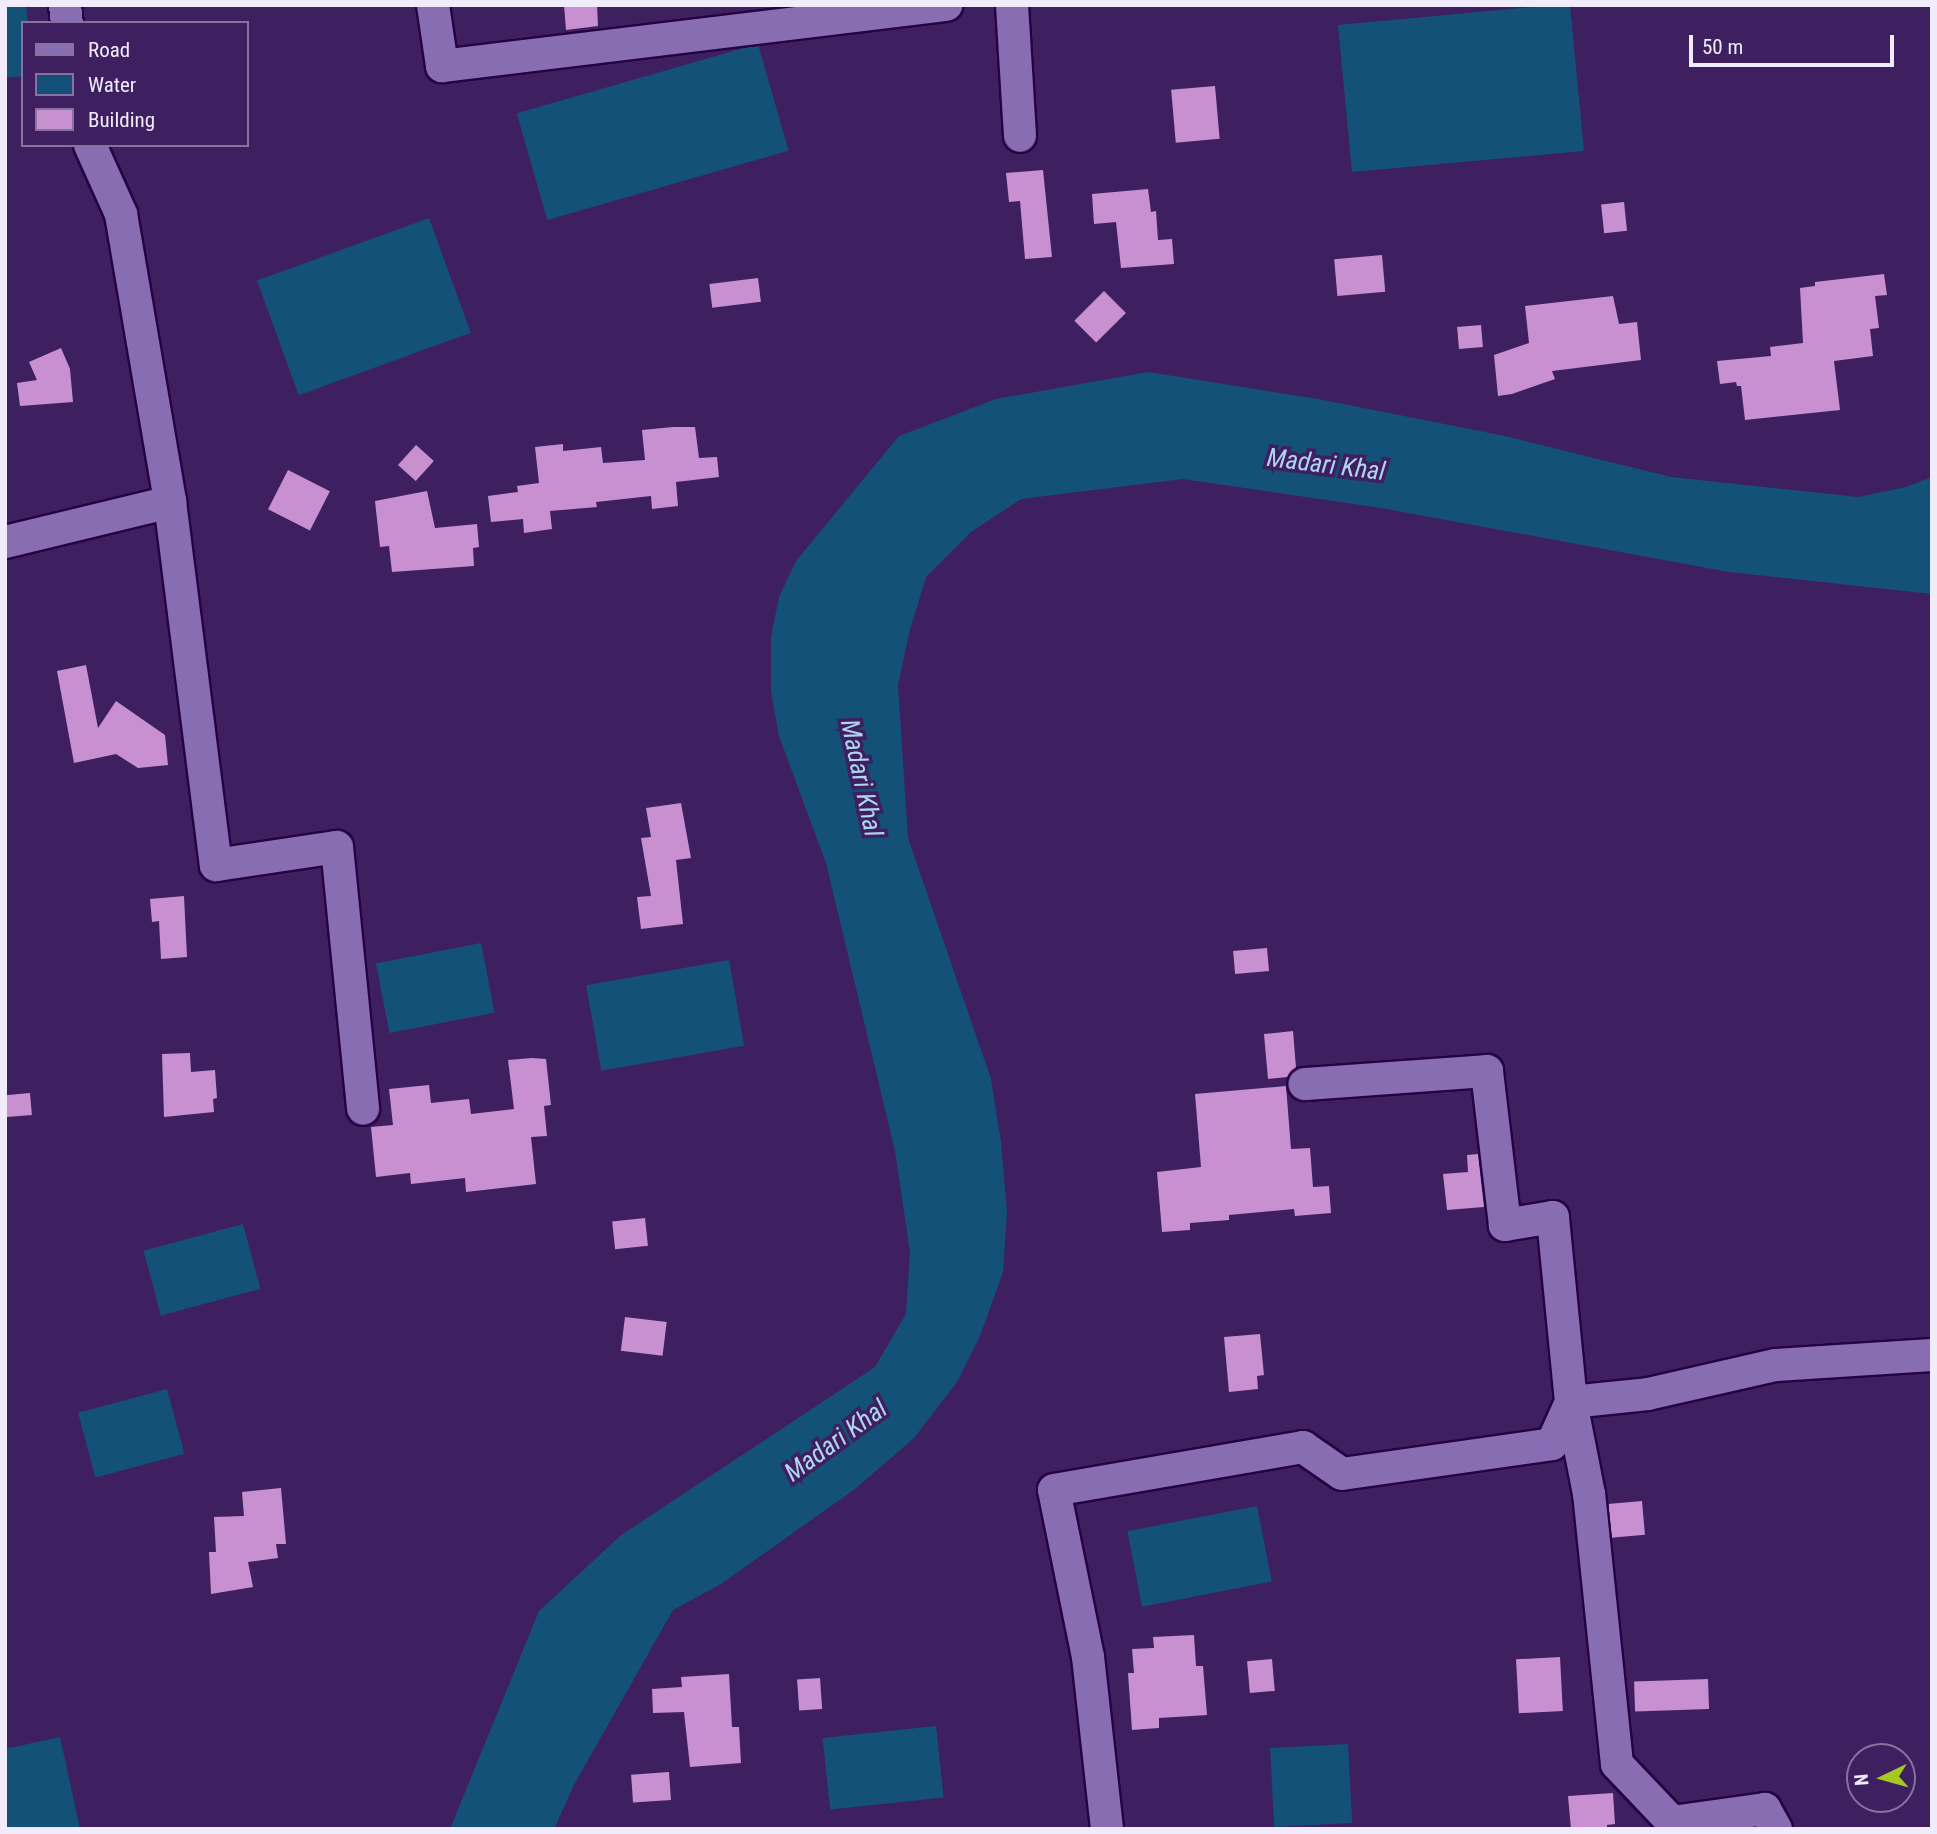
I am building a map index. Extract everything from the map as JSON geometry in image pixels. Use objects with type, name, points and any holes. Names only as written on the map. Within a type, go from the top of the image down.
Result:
[{"type":"street","points":[[433,5],[442,66],[946,5]]},
{"type":"street","points":[[1012,5],[1020,136]]},
{"type":"street","points":[[91,147],[121,214],[170,502],[216,865],[337,847],[363,1109]]},
{"type":"street","points":[[5,541],[170,502]]},
{"type":"street","points":[[1304,1084],[1487,1071],[1505,1226],[1553,1217],[1571,1402],[1589,1494],[1617,1763],[1672,1822],[1765,1809],[1776,1829]]},
{"type":"street","points":[[1571,1402],[1648,1394],[1776,1365],[1932,1355]]},
{"type":"street","points":[[1107,1829],[1088,1657],[1055,1490],[1303,1447],[1342,1474],[1552,1444],[1571,1402]]},
{"type":"water","points":[[5,5],[26,5],[28,21],[21,21],[21,76],[5,78]]},
{"type":"water","points":[[1570,5],[1584,151],[1352,172],[1338,25]]},
{"type":"water","points":[[758,44],[789,151],[547,220],[517,113]]},
{"type":"water","points":[[429,218],[471,333],[299,395],[257,281]]},
{"type":"water","name":"Madari Khal","points":[[1148,372],[1318,399],[1505,436],[1671,477],[1858,497],[1906,487],[1932,477],[1932,594],[1729,572],[1381,508],[1183,479],[1021,499],[971,532],[926,577],[909,633],[898,685],[908,838],[991,1079],[1001,1142],[1007,1212],[1003,1272],[980,1336],[957,1382],[914,1438],[855,1489],[721,1584],[673,1610],[575,1783],[554,1829],[450,1829],[539,1611],[620,1536],[875,1367],[906,1314],[910,1252],[895,1151],[826,863],[779,736],[771,692],[771,637],[779,597],[796,561],[899,436],[996,399]]},
{"type":"water","points":[[481,943],[495,1013],[390,1033],[376,963]]},
{"type":"water","points":[[729,960],[744,1046],[601,1071],[586,985]]},
{"type":"water","points":[[243,1224],[260,1289],[161,1315],[144,1251]]},
{"type":"water","points":[[167,1389],[184,1454],[95,1478],[78,1413]]},
{"type":"water","points":[[1257,1506],[1272,1582],[1142,1607],[1127,1531]]},
{"type":"water","points":[[936,1726],[944,1798],[830,1810],[823,1738]]},
{"type":"water","points":[[60,1737],[80,1829],[5,1829],[5,1749]]},
{"type":"water","points":[[1348,1744],[1352,1823],[1274,1827],[1270,1748]]},
{"type":"building","points":[[564,5],[597,5],[598,26],[566,30]]},
{"type":"building","points":[[1215,86],[1220,139],[1176,143],[1171,90]]},
{"type":"building","points":[[1043,170],[1052,257],[1025,259],[1020,201],[1009,202],[1006,173]]},
{"type":"building","points":[[1148,189],[1151,212],[1156,211],[1158,240],[1172,239],[1174,264],[1121,268],[1116,222],[1094,224],[1092,194]]},
{"type":"building","points":[[1624,202],[1627,231],[1604,233],[1601,204]]},
{"type":"building","points":[[1382,255],[1385,292],[1337,296],[1334,259]]},
{"type":"building","points":[[1884,274],[1887,295],[1875,296],[1879,328],[1870,329],[1873,356],[1834,361],[1840,410],[1745,420],[1741,386],[1737,386],[1736,382],[1720,384],[1717,361],[1771,356],[1770,347],[1803,343],[1800,288],[1815,286],[1815,282]]},
{"type":"building","points":[[758,278],[761,302],[712,308],[709,284]]},
{"type":"building","points":[[1104,291],[1126,313],[1096,343],[1074,321]]},
{"type":"building","points":[[1613,296],[1619,324],[1637,322],[1641,360],[1552,371],[1555,379],[1498,396],[1494,355],[1529,343],[1525,306]]},
{"type":"building","points":[[1481,325],[1483,347],[1459,349],[1457,327]]},
{"type":"building","points":[[61,348],[70,369],[73,402],[20,406],[17,383],[37,380],[29,362]]},
{"type":"building","points":[[695,427],[699,458],[717,457],[719,477],[676,482],[678,506],[652,509],[651,496],[596,502],[597,507],[550,511],[552,529],[524,533],[523,519],[491,522],[488,496],[518,492],[517,486],[539,483],[535,447],[563,444],[563,451],[601,447],[603,463],[645,460],[642,430]]},
{"type":"building","points":[[416,445],[434,461],[416,481],[398,465]]},
{"type":"building","points":[[288,470],[330,491],[310,531],[268,509]]},
{"type":"building","points":[[427,491],[435,528],[477,524],[479,547],[473,548],[474,566],[392,572],[389,546],[380,547],[375,501]]},
{"type":"building","points":[[86,665],[98,728],[116,701],[165,735],[168,765],[138,768],[116,754],[74,763],[57,671]]},
{"type":"building","points":[[681,803],[691,858],[676,860],[683,924],[641,929],[637,897],[651,896],[641,838],[651,837],[646,808]]},
{"type":"building","points":[[184,896],[187,957],[161,959],[159,921],[152,922],[150,899]]},
{"type":"building","points":[[1267,948],[1269,971],[1235,974],[1233,951]]},
{"type":"building","points":[[1293,1031],[1296,1068],[1287,1077],[1268,1079],[1264,1034]]},
{"type":"building","points":[[190,1053],[191,1072],[215,1070],[217,1098],[213,1099],[214,1112],[164,1117],[162,1054]]},
{"type":"building","points":[[546,1059],[551,1105],[544,1106],[547,1136],[531,1137],[536,1184],[466,1192],[465,1178],[411,1184],[410,1173],[376,1177],[371,1127],[393,1125],[389,1089],[429,1085],[431,1103],[469,1099],[471,1114],[514,1109],[508,1060]]},
{"type":"building","points":[[1286,1086],[1291,1149],[1310,1148],[1313,1187],[1329,1186],[1331,1213],[1295,1216],[1294,1209],[1229,1215],[1229,1220],[1190,1223],[1190,1230],[1162,1232],[1157,1172],[1201,1167],[1195,1094]]},
{"type":"building","points":[[30,1093],[32,1115],[7,1117],[5,1095]]},
{"type":"building","points":[[1478,1154],[1484,1207],[1447,1210],[1443,1174],[1468,1172],[1467,1155]]},
{"type":"building","points":[[645,1218],[648,1246],[615,1249],[612,1221]]},
{"type":"building","points":[[625,1317],[667,1322],[663,1356],[621,1351]]},
{"type":"building","points":[[1260,1334],[1264,1375],[1257,1376],[1258,1389],[1229,1392],[1224,1337]]},
{"type":"building","points":[[281,1488],[286,1544],[276,1544],[278,1558],[248,1562],[253,1587],[211,1594],[209,1552],[216,1552],[214,1517],[244,1516],[242,1492]]},
{"type":"building","points":[[1642,1501],[1645,1535],[1611,1538],[1608,1504]]},
{"type":"building","points":[[1194,1635],[1196,1666],[1203,1666],[1207,1715],[1159,1718],[1159,1728],[1132,1730],[1128,1673],[1134,1673],[1132,1649],[1154,1648],[1153,1637]]},
{"type":"building","points":[[1560,1657],[1563,1711],[1519,1713],[1516,1659]]},
{"type":"building","points":[[1272,1659],[1275,1691],[1250,1693],[1247,1661]]},
{"type":"building","points":[[729,1674],[732,1727],[739,1727],[741,1763],[690,1767],[684,1712],[653,1713],[652,1689],[682,1687],[681,1677]]},
{"type":"building","points":[[820,1678],[822,1709],[799,1711],[797,1680]]},
{"type":"building","points":[[1708,1679],[1709,1709],[1635,1712],[1634,1682]]},
{"type":"building","points":[[669,1772],[671,1800],[633,1803],[631,1775]]},
{"type":"building","points":[[1613,1793],[1615,1824],[1607,1825],[1607,1829],[1571,1829],[1568,1796]]}]
